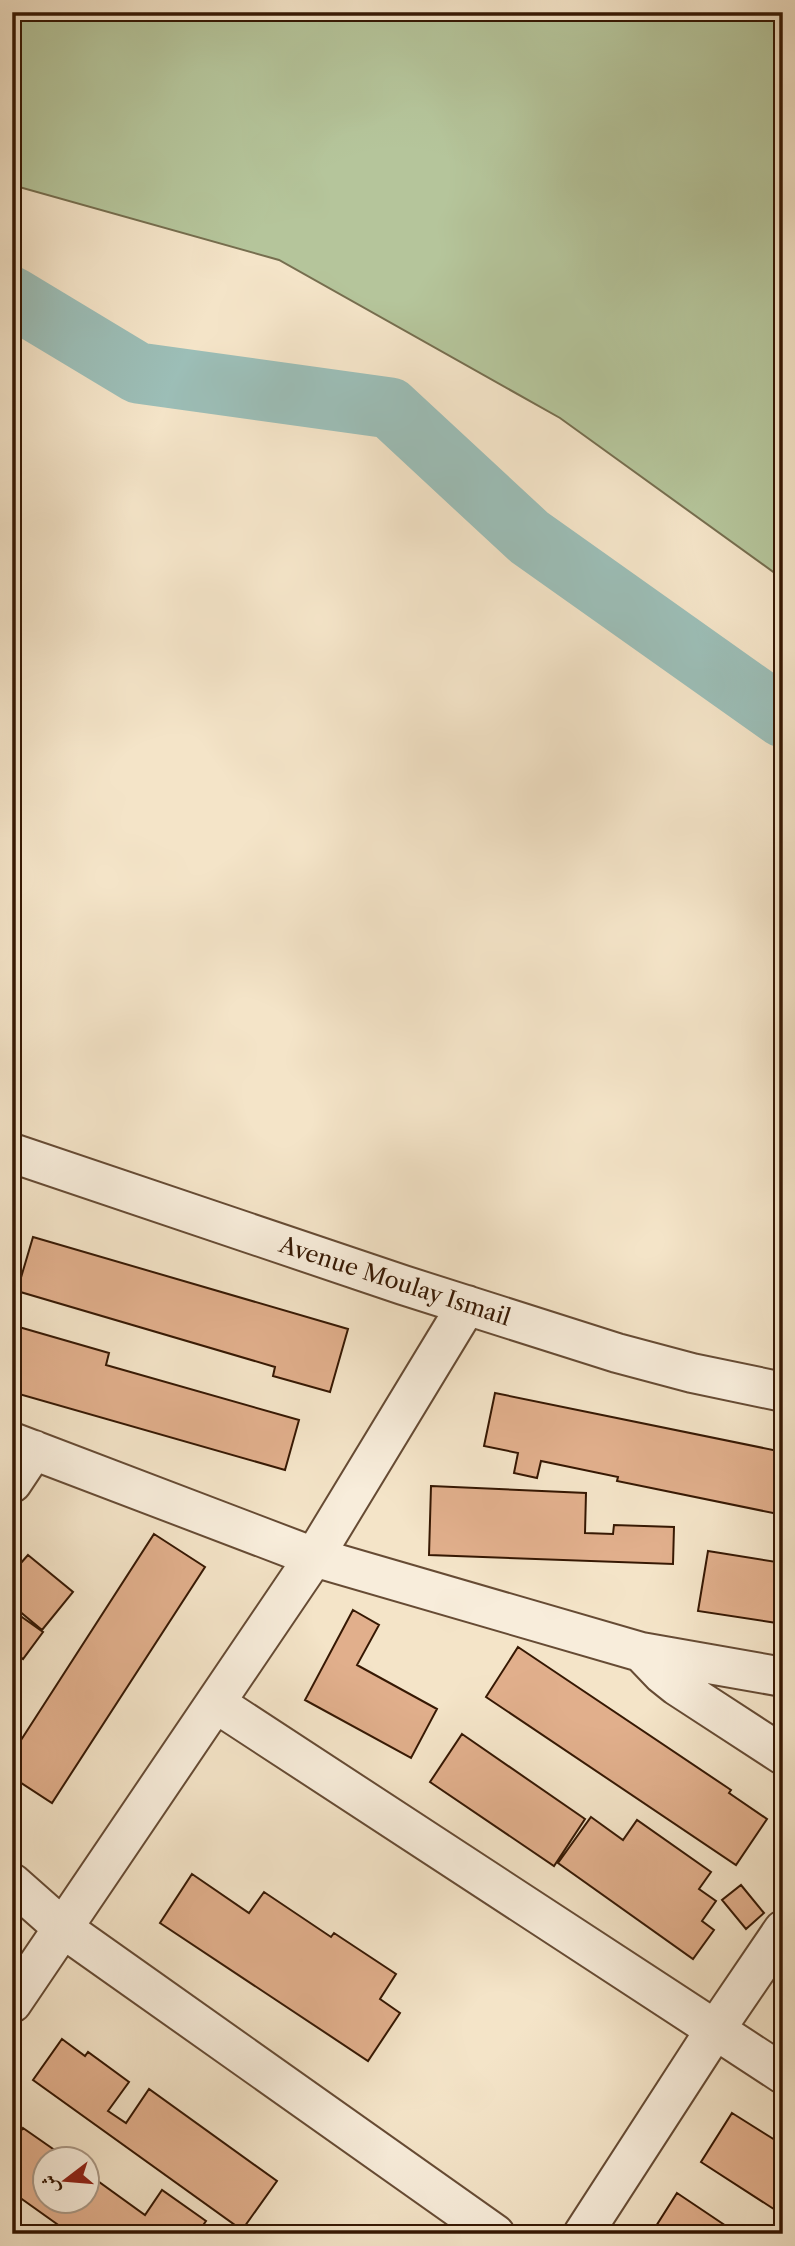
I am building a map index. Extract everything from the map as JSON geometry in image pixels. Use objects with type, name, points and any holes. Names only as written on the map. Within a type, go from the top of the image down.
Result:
[{"type":"street","name":"Avenue Moulay Ismail","points":[[17,1164],[617,1353],[692,1373],[783,1392]]},
{"type":"street","points":[[12,2003],[217,1704],[314,1557],[467,1305]]},
{"type":"street","points":[[12,1483],[23,1446],[314,1557],[641,1651],[783,1677]]},
{"type":"street","points":[[641,1651],[677,1686],[783,1755]]},
{"type":"street","points":[[217,1704],[783,2074]]},
{"type":"street","points":[[12,1883],[64,1929],[495,2234]]},
{"type":"street","points":[[583,2234],[783,1930]]},
{"type":"green space","points":[[12,12],[783,12],[783,579],[560,418],[279,260],[12,185]]},
{"type":"building","points":[[33,1237],[348,1329],[330,1392],[273,1376],[275,1367],[17,1291]]},
{"type":"building","points":[[12,1325],[109,1353],[106,1365],[299,1420],[285,1470],[12,1392]]},
{"type":"building","points":[[495,1393],[783,1452],[783,1515],[617,1481],[618,1477],[541,1461],[537,1478],[514,1473],[518,1453],[484,1446]]},
{"type":"building","points":[[431,1486],[586,1493],[585,1533],[613,1534],[614,1525],[674,1527],[673,1564],[429,1555]]},
{"type":"building","points":[[154,1534],[205,1567],[52,1803],[12,1777],[12,1754]]},
{"type":"building","points":[[708,1551],[783,1563],[783,1624],[698,1611]]},
{"type":"building","points":[[28,1555],[73,1592],[42,1630],[12,1605],[12,1573]]},
{"type":"building","points":[[12,1610],[43,1632],[23,1659],[12,1651]]},
{"type":"building","points":[[353,1610],[379,1625],[357,1665],[437,1709],[411,1758],[305,1700]]},
{"type":"building","points":[[518,1647],[731,1790],[729,1793],[767,1819],[736,1865],[486,1697]]},
{"type":"building","points":[[462,1734],[585,1819],[554,1866],[430,1782]]},
{"type":"building","points":[[591,1817],[623,1840],[637,1820],[711,1872],[699,1889],[716,1901],[702,1921],[714,1930],[693,1959],[558,1863]]},
{"type":"building","points":[[192,1874],[249,1913],[264,1892],[331,1937],[334,1933],[396,1974],[380,1999],[400,2013],[368,2061],[160,1923]]},
{"type":"building","points":[[741,1885],[764,1913],[746,1929],[722,1900]]},
{"type":"building","points":[[62,2039],[85,2056],[88,2052],[129,2082],[108,2111],[126,2123],[149,2089],[277,2181],[242,2230],[33,2080]]},
{"type":"building","points":[[732,2113],[783,2145],[783,2215],[701,2162]]},
{"type":"building","points":[[23,2128],[46,2144],[32,2144],[32,2206],[12,2192],[12,2143]]},
{"type":"building","points":[[102,2184],[145,2215],[162,2190],[206,2221],[197,2234],[183,2234],[180,2231],[179,2234],[71,2234],[43,2214],[102,2214]]},
{"type":"building","points":[[677,2193],[738,2234],[651,2234]]},
{"type":"waterway","points":[[12,297],[138,373],[390,408],[529,537],[783,717]]}]
